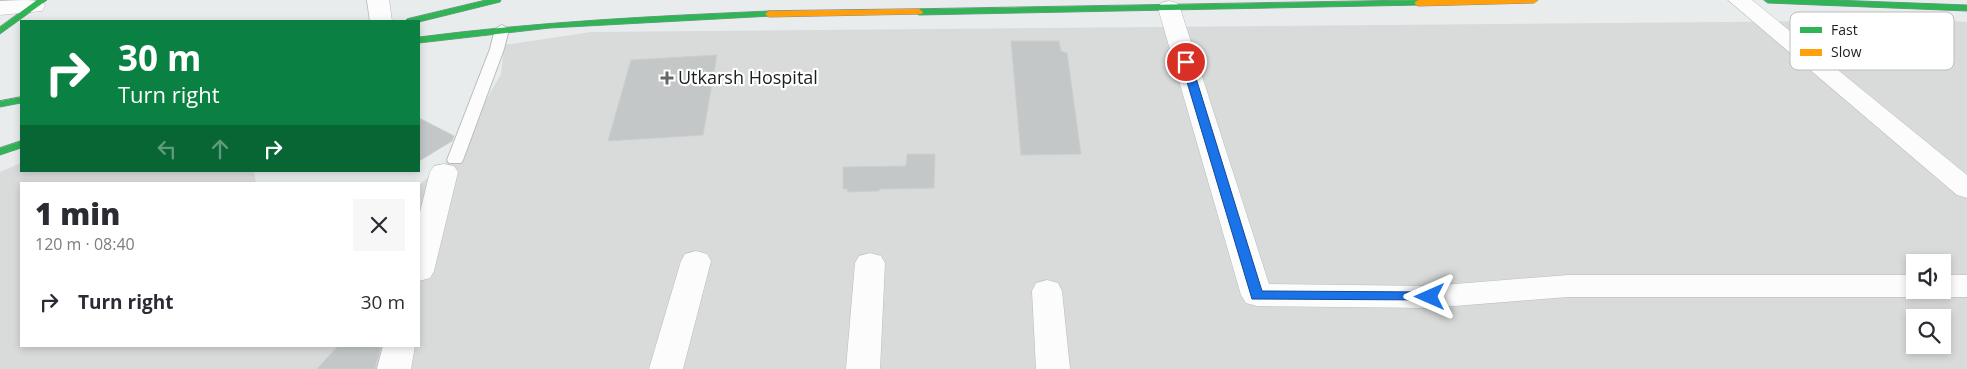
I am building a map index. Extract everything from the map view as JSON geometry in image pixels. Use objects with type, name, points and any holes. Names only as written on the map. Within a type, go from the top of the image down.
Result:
[{"type":"main road","points":[[414,20],[497,0]]},
{"type":"main road","points":[[632,8],[769,3],[984,0]]},
{"type":"main road","points":[[420,40],[501,22],[583,22],[770,14],[1534,0]]},
{"type":"main road","points":[[1768,0],[1967,8]]},
{"type":"main road","points":[[0,31],[39,3]]},
{"type":"main road","points":[[420,25],[457,22]]},
{"type":"main road","points":[[0,104],[20,100]]},
{"type":"main road","points":[[0,152],[20,144]]},
{"type":"street","points":[[378,0],[381,20]]},
{"type":"street","points":[[1740,0],[1790,42]]},
{"type":"street","points":[[0,8],[39,3]]},
{"type":"street","points":[[1169,8],[1257,296],[1430,297],[1568,286],[1906,286]]},
{"type":"street","points":[[1824,70],[1967,189]]},
{"type":"street","points":[[420,268],[450,166]]},
{"type":"street","points":[[666,369],[696,261]]},
{"type":"street","points":[[863,369],[870,263]]},
{"type":"street","points":[[1951,286],[1967,286]]},
{"type":"street","points":[[1047,291],[1053,369]]},
{"type":"street","points":[[394,369],[400,347]]},
{"type":"lane","points":[[450,166],[497,49],[501,22]]},
{"type":"shaded area","points":[[1790,21],[1790,70],[1954,70],[1954,21],[1967,22],[1967,369],[0,369],[0,172],[20,163],[20,172],[254,172],[256,182],[20,182],[20,347],[420,347],[420,184],[445,163],[475,119],[501,74],[504,45],[591,32]]},
{"type":"building","points":[[1011,41],[1059,41],[1061,51],[1067,53],[1081,154],[1021,155]]},
{"type":"building","points":[[717,55],[703,135],[608,141],[631,60]]},
{"type":"building","points":[[420,119],[454,136],[452,141],[420,160]]},
{"type":"building","points":[[907,154],[935,154],[934,188],[847,192],[848,189],[843,189],[843,167],[906,166]]},
{"type":"building","points":[[337,347],[381,347],[375,369],[317,369]]},
{"type":"traffic: fast","points":[[0,31],[43,0]]},
{"type":"traffic: fast","points":[[414,20],[497,0]]},
{"type":"traffic: fast","points":[[1768,0],[1967,8]]},
{"type":"traffic: fast","points":[[919,12],[1418,3]]},
{"type":"traffic: fast","points":[[420,40],[506,29],[637,20],[769,14]]},
{"type":"traffic: fast","points":[[0,104],[20,100]]},
{"type":"traffic: fast","points":[[0,152],[20,144]]},
{"type":"traffic: slow","points":[[1418,3],[1534,0]]},
{"type":"traffic: slow","points":[[769,14],[919,12]]},
{"type":"place","name":"Utkarsh Hospital","points":[[667,78]]},
{"type":"route","points":[[1186,62],[1257,296],[1430,297]]}]
